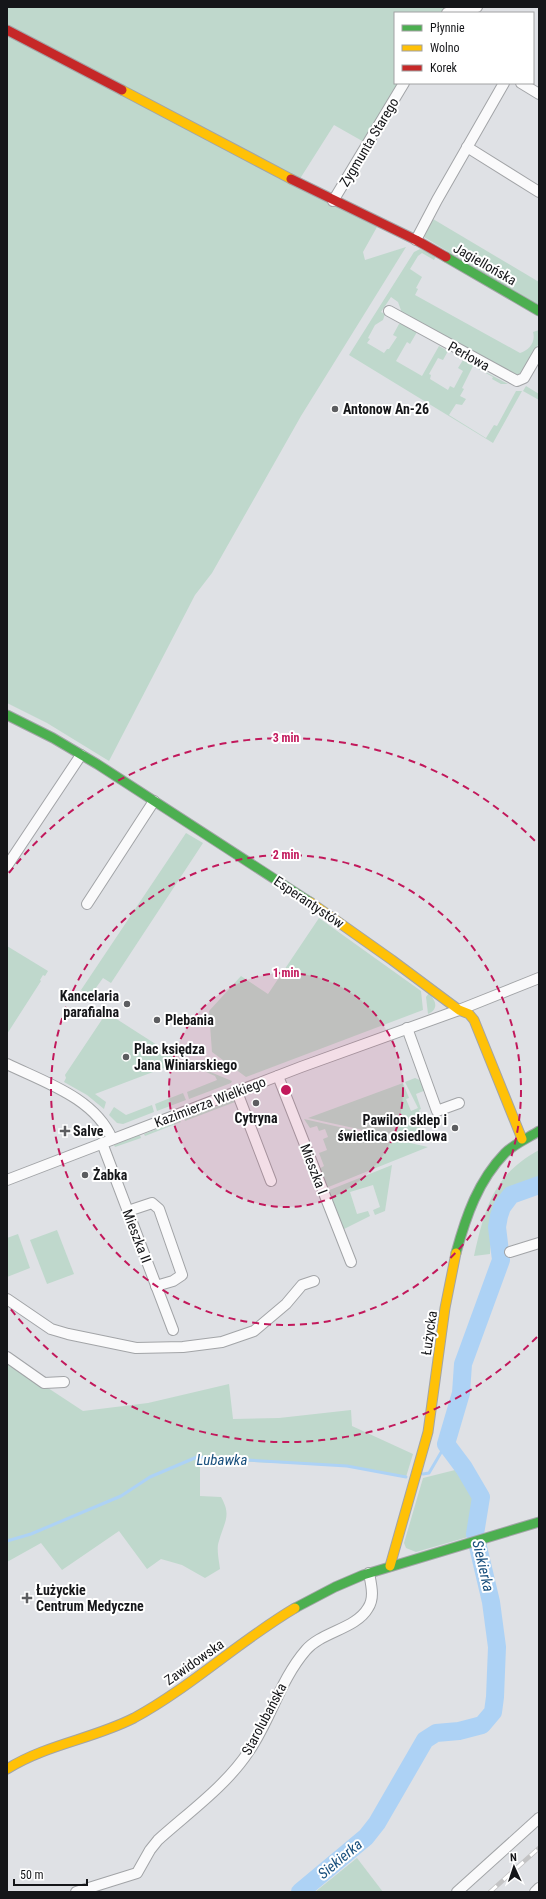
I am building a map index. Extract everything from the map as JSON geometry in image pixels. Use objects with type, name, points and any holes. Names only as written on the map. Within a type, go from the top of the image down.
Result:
[{"type":"street","points":[[453,12],[472,9]]},
{"type":"street","name":"Jagiellońska","points":[[7,30],[333,201],[416,240],[539,312]]},
{"type":"street","name":"Zygmunta Starego","points":[[333,201],[403,84]]},
{"type":"street","points":[[416,240],[437,200],[503,84]]},
{"type":"street","points":[[523,84],[539,94]]},
{"type":"street","points":[[467,147],[539,192]]},
{"type":"street","name":"Perłowa","points":[[389,311],[517,382],[524,378],[539,352]]},
{"type":"street","name":"Esperantystów","points":[[7,715],[36,728],[81,755],[310,901],[460,1010],[466,1011],[472,1017],[522,1139]]},
{"type":"street","points":[[8,863],[81,755]]},
{"type":"street","points":[[87,904],[154,801]]},
{"type":"street","name":"Kazimierza Wielkiego","points":[[7,1180],[278,1076],[460,1010],[539,978]]},
{"type":"street","points":[[408,1028],[437,1111],[458,1103]]},
{"type":"street","name":"Mieszka II","points":[[7,1064],[67,1094],[87,1106],[100,1118],[128,1211],[173,1330]]},
{"type":"street","name":"Mieszka I","points":[[278,1076],[351,1262]]},
{"type":"street","points":[[237,1092],[271,1181]]},
{"type":"street","name":"Łużycka","points":[[390,1566],[394,1544],[428,1432],[453,1269],[462,1228],[471,1201],[481,1182],[497,1161],[522,1139],[539,1131]]},
{"type":"street","points":[[128,1211],[152,1203],[159,1209],[182,1275],[173,1281],[156,1286]]},
{"type":"street","points":[[510,1252],[539,1243]]},
{"type":"street","points":[[7,1299],[52,1329],[68,1334],[136,1348],[183,1347],[222,1342],[254,1331],[286,1304],[302,1285],[314,1281]]},
{"type":"street","points":[[7,1357],[44,1383],[64,1382]]},
{"type":"street","name":"Zawidowska","points":[[7,1769],[32,1754],[132,1719],[181,1688],[296,1607],[328,1590],[390,1566],[493,1537],[539,1522]]},
{"type":"street","name":"Starolubańska","points":[[76,1892],[137,1873],[150,1850],[158,1840],[240,1764],[249,1752],[266,1722],[284,1682],[307,1649],[356,1620],[368,1609],[372,1597],[369,1573]]},
{"type":"street","points":[[458,1892],[539,1818]]},
{"type":"street","points":[[535,1892],[539,1888]]},
{"type":"green space","points":[[7,7],[445,7],[442,12],[394,12],[394,84],[399,84],[364,142],[334,125],[296,185],[377,227],[363,252],[365,260],[406,247],[301,416],[212,573],[195,595],[109,761],[47,723],[7,703]]},
{"type":"green space","points":[[433,219],[539,282],[539,306],[424,237]]},
{"type":"green space","points":[[420,249],[436,256],[434,260],[422,253],[418,256],[410,269],[422,277],[416,288],[418,289],[415,295],[520,353],[531,345],[534,339],[533,332],[539,330],[539,343],[521,374],[516,376],[402,313],[398,302],[391,297],[381,312],[385,314],[383,320],[375,325],[368,338],[370,339],[367,343],[384,353],[387,349],[389,349],[397,337],[393,335],[399,324],[402,324],[417,332],[410,344],[407,342],[396,361],[422,376],[439,346],[448,351],[443,360],[438,358],[429,374],[431,375],[430,379],[448,390],[450,386],[454,388],[463,371],[458,368],[463,360],[508,384],[501,384],[492,379],[493,377],[473,366],[462,388],[464,389],[460,396],[466,399],[462,405],[456,404],[449,415],[486,438],[494,425],[497,426],[516,391],[522,391],[493,443],[349,355],[414,252]]},
{"type":"green space","points":[[526,386],[539,394],[539,400],[523,391]]},
{"type":"green space","points":[[186,833],[203,843],[111,983],[103,978],[90,996],[81,990]]},
{"type":"green space","points":[[319,918],[421,991],[423,1010],[246,1077],[212,1052],[209,1011],[241,976],[268,994]]},
{"type":"green space","points":[[7,946],[48,971],[45,976],[43,975],[40,980],[41,981],[7,1034]]},
{"type":"green space","points":[[429,993],[435,1002],[435,1007],[434,1010],[428,1014],[426,997]]},
{"type":"green space","name":"Plac księdza Jana Winiarskiego","points":[[105,1015],[115,1018],[182,1061],[95,1094],[106,1102],[104,1109],[87,1095],[64,1082],[66,1078],[65,1075]]},
{"type":"green space","points":[[208,1071],[232,1081],[231,1083],[189,1099],[187,1092],[217,1080],[215,1076],[206,1072]]},
{"type":"green space","points":[[415,1078],[422,1081],[426,1090],[416,1094],[421,1109],[419,1110],[423,1125],[410,1136],[408,1140],[308,1118],[403,1083],[409,1098],[406,1099],[411,1111],[418,1108],[405,1082]]},
{"type":"green space","points":[[183,1093],[186,1100],[157,1111],[155,1104]]},
{"type":"green space","points":[[234,1100],[235,1102],[185,1121],[184,1118]]},
{"type":"green space","points":[[152,1105],[154,1112],[123,1124],[117,1123],[109,1115],[114,1107],[126,1115]]},
{"type":"green space","points":[[304,1119],[428,1147],[326,1188],[319,1169],[324,1166],[319,1153],[327,1150],[323,1139],[328,1137],[325,1129],[319,1131],[317,1126],[310,1128]]},
{"type":"green space","points":[[180,1120],[181,1122],[145,1136],[144,1134]]},
{"type":"green space","points":[[140,1135],[141,1138],[115,1147],[114,1145]]},
{"type":"green space","points":[[539,1150],[539,1180],[515,1190],[502,1200],[498,1206],[493,1222],[490,1254],[474,1256],[482,1223],[493,1194],[511,1170]]},
{"type":"green space","points":[[392,1165],[385,1211],[375,1215],[373,1210],[380,1207],[373,1185],[350,1192],[357,1214],[368,1211],[370,1216],[344,1229],[327,1191]]},
{"type":"green space","points":[[57,1230],[74,1274],[47,1284],[30,1240]]},
{"type":"green space","points":[[18,1234],[30,1268],[7,1277],[7,1238]]},
{"type":"green space","points":[[7,1361],[83,1411],[148,1403],[229,1384],[233,1419],[279,1418],[351,1410],[352,1426],[413,1454],[406,1477],[347,1466],[254,1462],[200,1457],[200,1496],[221,1497],[227,1514],[218,1544],[220,1569],[205,1578],[182,1565],[161,1559],[147,1569],[119,1531],[62,1570],[41,1543],[7,1562]]},
{"type":"green space","points":[[455,1470],[473,1497],[468,1537],[416,1552],[406,1548],[404,1543],[423,1478]]},
{"type":"green space","points":[[357,1858],[383,1892],[315,1892]]},
{"type":"waterway","name":"Siekierka","points":[[300,1892],[366,1837],[377,1823],[425,1740],[436,1733],[459,1731],[482,1725],[493,1712],[497,1647],[491,1602],[475,1534],[481,1497],[464,1468],[446,1444],[461,1393],[463,1364],[501,1260],[497,1227],[502,1207],[511,1195],[539,1185]]},
{"type":"waterway","name":"Lubawka","points":[[423,1474],[429,1473],[446,1444]]},
{"type":"waterway","name":"Lubawka","points":[[7,1541],[31,1534],[121,1496],[150,1477],[197,1457],[347,1466],[406,1477]]},
{"type":"railway","points":[[490,1892],[539,1848]]},
{"type":"traffic: fast","points":[[446,257],[539,311]]},
{"type":"traffic: fast","points":[[7,715],[53,738],[97,764],[310,902]]},
{"type":"traffic: fast","points":[[456,1253],[469,1212],[487,1175],[505,1153],[539,1131]]},
{"type":"traffic: fast","points":[[295,1608],[335,1587],[363,1575],[539,1522]]},
{"type":"traffic: slow","points":[[122,90],[291,179]]},
{"type":"traffic: slow","points":[[310,902],[459,1010],[469,1014],[474,1020],[522,1139]]},
{"type":"traffic: slow","points":[[390,1566],[428,1432],[445,1308],[456,1253]]},
{"type":"traffic: slow","points":[[7,1769],[38,1753],[102,1731],[134,1718],[155,1706],[254,1635],[295,1608]]},
{"type":"traffic: jam","points":[[7,30],[122,90]]},
{"type":"traffic: jam","points":[[291,179],[416,240],[446,257]]},
{"type":"place","name":"Antonow An-26","points":[[335,409]]},
{"type":"place","name":"Kancelaria parafialna","points":[[127,1004]]},
{"type":"place","name":"Plebania","points":[[157,1020]]},
{"type":"place","name":"Plac księdza Jana Winiarskiego","points":[[126,1057]]},
{"type":"place","name":"Cytryna","points":[[256,1103]]},
{"type":"place","name":"Pawilon sklep i świetlica osiedlowa","points":[[455,1128]]},
{"type":"place","name":"Salve","points":[[65,1131]]},
{"type":"place","name":"Żabka","points":[[85,1175]]},
{"type":"place","name":"Łużyckie Centrum Medyczne","points":[[27,1598]]}]
